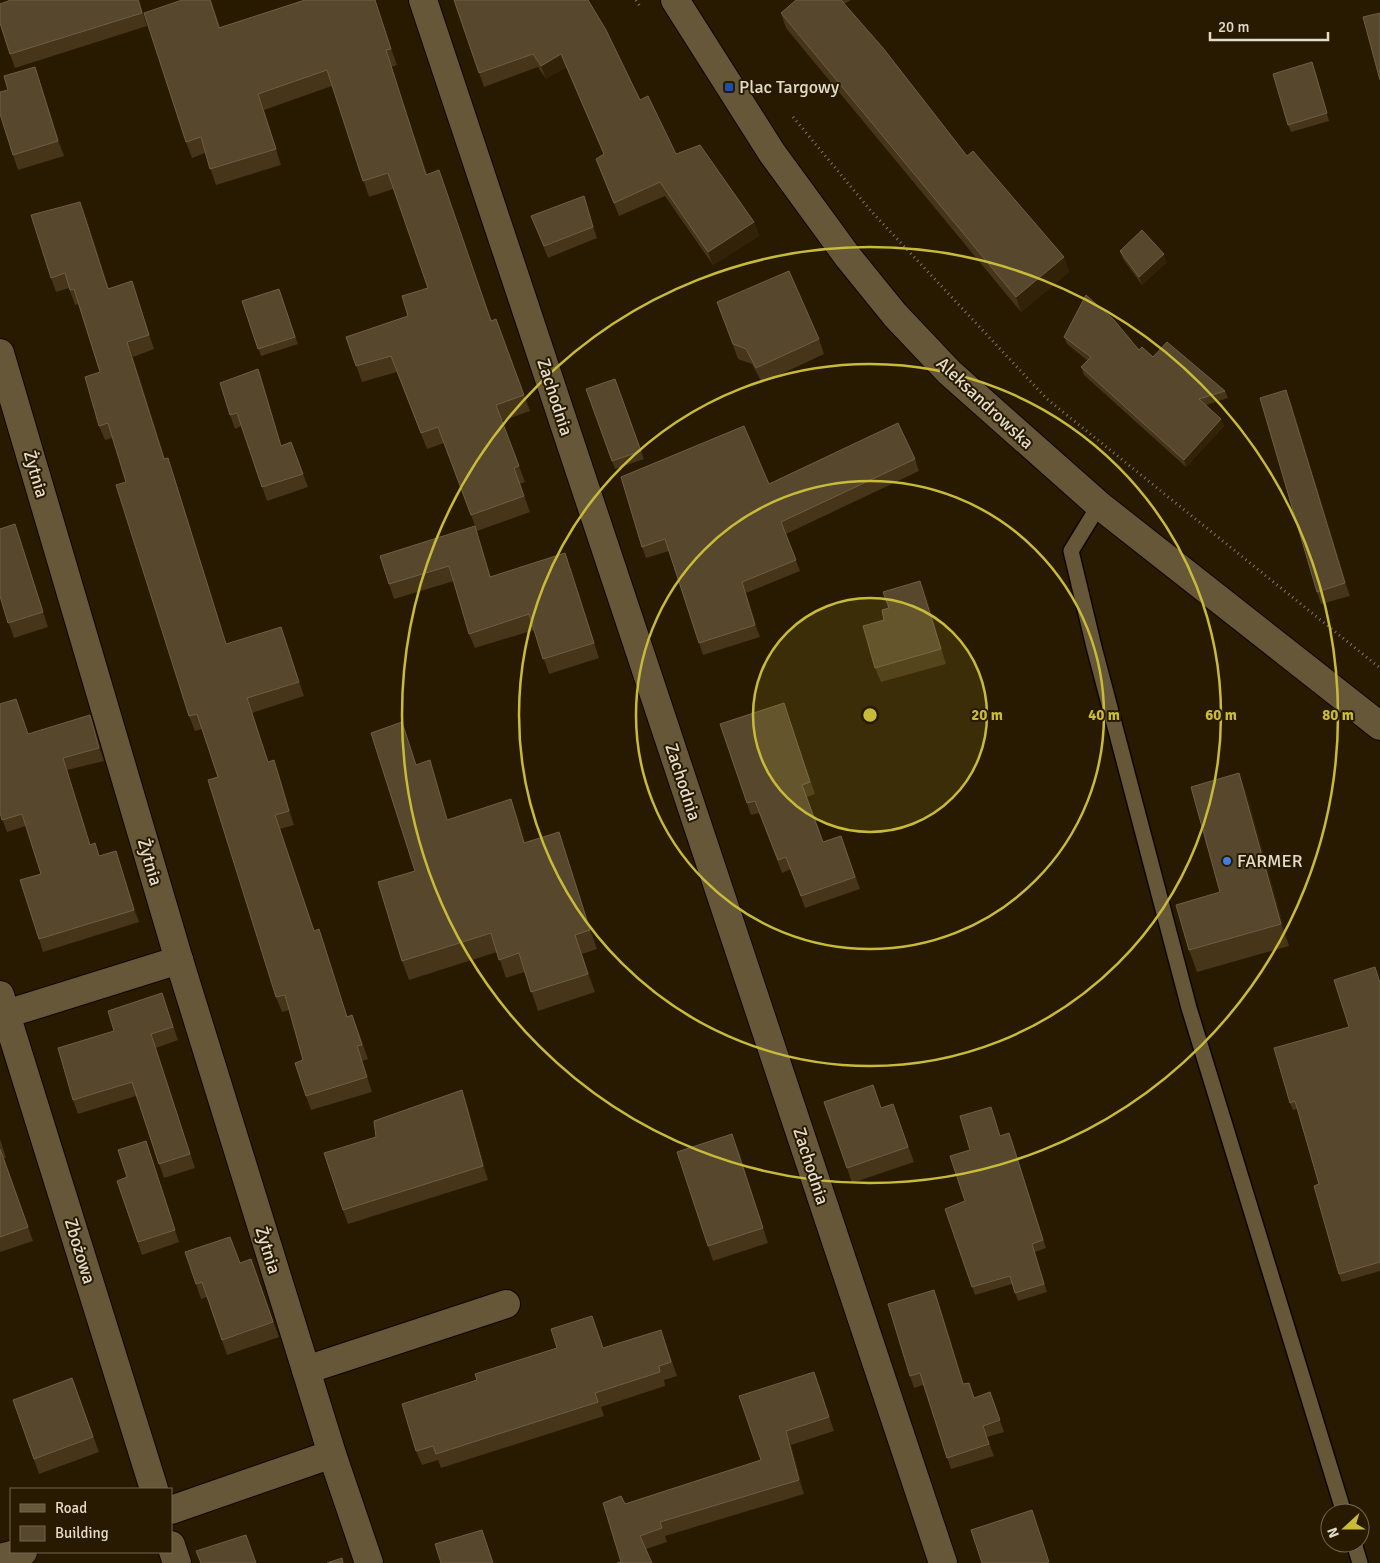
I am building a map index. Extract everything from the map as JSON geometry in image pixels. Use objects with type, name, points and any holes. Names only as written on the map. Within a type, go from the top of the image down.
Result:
[{"type":"street","name":"Zachodnia","points":[[423,0],[943,1563]]},
{"type":"street","name":"Aleksandrowska","points":[[675,0],[772,153],[879,297],[949,372],[1099,505],[1380,726]]},
{"type":"street","name":"Żytnia","points":[[0,353],[179,960],[332,1454],[369,1563]]},
{"type":"street","name":"Zbożowa","points":[[154,1488],[2,1008],[179,960]]},
{"type":"street","points":[[306,1370],[506,1304]]},
{"type":"street","points":[[172,1510],[332,1454]]},
{"type":"street","points":[[172,1548],[177,1563]]},
{"type":"street","points":[[0,1558],[19,1553]]},
{"type":"lane","points":[[1099,505],[1071,551],[1094,647],[1189,1008],[1341,1503]]},
{"type":"path","points":[[789,113],[871,211],[1047,399],[1380,668]]},
{"type":"building","points":[[11,0],[138,0],[142,13],[10,54],[0,23],[0,4]]},
{"type":"building","points":[[182,0],[210,0],[219,28],[305,0],[375,0],[391,49],[386,50],[426,175],[439,170],[491,321],[496,319],[524,395],[496,405],[519,466],[514,468],[524,496],[471,515],[438,427],[421,433],[391,356],[356,366],[346,337],[408,316],[402,296],[428,288],[388,173],[363,181],[327,70],[258,94],[276,149],[210,169],[201,137],[186,142],[144,13]]},
{"type":"building","points":[[454,0],[588,0],[606,30],[640,100],[648,96],[676,154],[700,145],[754,222],[708,252],[660,182],[614,203],[596,159],[604,154],[561,54],[541,66],[533,54],[479,73]]},
{"type":"building","points":[[796,0],[841,0],[883,48],[967,156],[973,151],[1064,257],[1016,297],[781,13]]},
{"type":"building","points":[[1380,13],[1380,80],[1363,17]]},
{"type":"building","points":[[1312,62],[1327,113],[1288,125],[1273,74]]},
{"type":"building","points":[[35,67],[58,141],[13,155],[0,114],[0,92],[8,90],[4,76]]},
{"type":"building","points":[[584,196],[593,227],[544,246],[531,216]]},
{"type":"building","points":[[80,202],[108,289],[132,281],[149,335],[127,342],[164,459],[168,458],[226,644],[281,627],[299,682],[247,698],[268,762],[274,760],[289,811],[275,815],[314,931],[319,929],[347,1017],[352,1015],[362,1045],[357,1046],[367,1077],[306,1096],[295,1063],[303,1060],[285,995],[276,997],[208,780],[218,777],[197,714],[189,716],[116,485],[126,482],[108,423],[99,426],[85,377],[100,372],[74,289],[70,290],[65,273],[51,278],[31,215]]},
{"type":"building","points":[[1142,230],[1164,254],[1139,277],[1120,251]]},
{"type":"building","points":[[789,271],[819,339],[756,368],[746,349],[733,344],[717,302]]},
{"type":"building","points":[[279,289],[295,337],[258,349],[242,301]]},
{"type":"building","points":[[1086,295],[1114,320],[1139,350],[1142,347],[1153,357],[1167,342],[1225,391],[1199,399],[1221,419],[1184,460],[1081,367],[1091,357],[1064,337]]},
{"type":"building","points":[[258,369],[281,446],[291,442],[303,474],[262,487],[237,413],[230,415],[220,383]]},
{"type":"building","points":[[615,379],[641,451],[612,461],[586,389]]},
{"type":"building","points":[[1286,390],[1345,583],[1317,592],[1260,398]]},
{"type":"building","points":[[898,423],[915,459],[781,522],[796,560],[742,582],[755,625],[699,643],[665,539],[642,547],[621,477],[744,426],[769,484]]},
{"type":"building","points":[[15,524],[43,612],[8,623],[0,596],[0,529]]},
{"type":"building","points":[[475,526],[490,577],[565,553],[594,643],[543,659],[529,614],[469,634],[449,566],[389,584],[380,556]]},
{"type":"building","points":[[920,581],[941,649],[875,668],[863,626],[884,620],[882,610],[889,608],[883,592]]},
{"type":"building","points":[[16,699],[28,734],[90,715],[99,748],[63,758],[90,845],[95,843],[99,856],[116,851],[134,910],[39,939],[20,880],[41,874],[22,814],[2,820],[0,813],[0,704]]},
{"type":"building","points":[[784,703],[810,782],[802,785],[823,842],[841,836],[855,877],[801,896],[786,857],[778,860],[755,801],[747,803],[720,724]]},
{"type":"building","points":[[402,722],[416,765],[430,760],[447,820],[511,799],[524,843],[559,832],[590,930],[575,935],[588,974],[531,992],[519,953],[499,960],[491,933],[402,961],[378,882],[415,871],[371,733]]},
{"type":"building","points":[[1239,773],[1281,924],[1189,950],[1176,905],[1220,892],[1191,787]]},
{"type":"building","points":[[1375,967],[1380,983],[1380,1262],[1339,1274],[1314,1186],[1319,1184],[1295,1101],[1290,1103],[1274,1048],[1349,1027],[1334,980]]},
{"type":"building","points":[[162,993],[173,1027],[151,1034],[190,1154],[159,1164],[132,1082],[73,1100],[58,1048],[114,1031],[108,1011]]},
{"type":"building","points":[[873,1085],[881,1108],[893,1104],[908,1147],[847,1168],[824,1102]]},
{"type":"building","points":[[462,1090],[483,1166],[343,1210],[324,1153],[376,1137],[374,1121]]},
{"type":"building","points":[[991,1107],[1000,1136],[1009,1133],[1043,1240],[1032,1244],[1044,1284],[1015,1293],[1010,1276],[972,1287],[945,1209],[965,1201],[950,1156],[970,1150],[960,1116]]},
{"type":"building","points":[[732,1134],[763,1228],[708,1246],[677,1152]]},
{"type":"building","points":[[146,1141],[175,1230],[138,1242],[117,1181],[127,1177],[118,1150]]},
{"type":"building","points":[[0,1149],[28,1227],[0,1237]]},
{"type":"building","points":[[230,1237],[240,1263],[251,1259],[273,1322],[222,1340],[202,1282],[196,1284],[185,1252]]},
{"type":"building","points":[[934,1290],[963,1384],[969,1383],[974,1398],[990,1392],[1000,1420],[983,1426],[989,1444],[947,1458],[920,1373],[910,1376],[888,1304]]},
{"type":"building","points":[[592,1316],[603,1348],[661,1330],[671,1362],[659,1366],[660,1372],[595,1393],[598,1402],[436,1454],[433,1446],[416,1451],[402,1404],[477,1380],[475,1374],[557,1348],[551,1329]]},
{"type":"building","points":[[814,1372],[829,1417],[786,1431],[799,1480],[660,1522],[662,1528],[640,1536],[652,1563],[617,1563],[621,1562],[603,1503],[621,1496],[625,1504],[761,1460],[739,1396]]},
{"type":"building","points":[[72,1378],[93,1437],[34,1459],[13,1400]]},
{"type":"building","points":[[1032,1510],[1049,1562],[982,1563],[971,1530]]},
{"type":"building","points":[[482,1530],[493,1563],[441,1563],[435,1544]]},
{"type":"building","points":[[246,1535],[256,1563],[201,1563],[196,1551]]},
{"type":"building","points":[[342,1558],[343,1563],[327,1563]]},
{"type":"place","name":"Plac Targowy","points":[[729,87]]},
{"type":"place","name":"FARMER","points":[[1227,861]]}]
